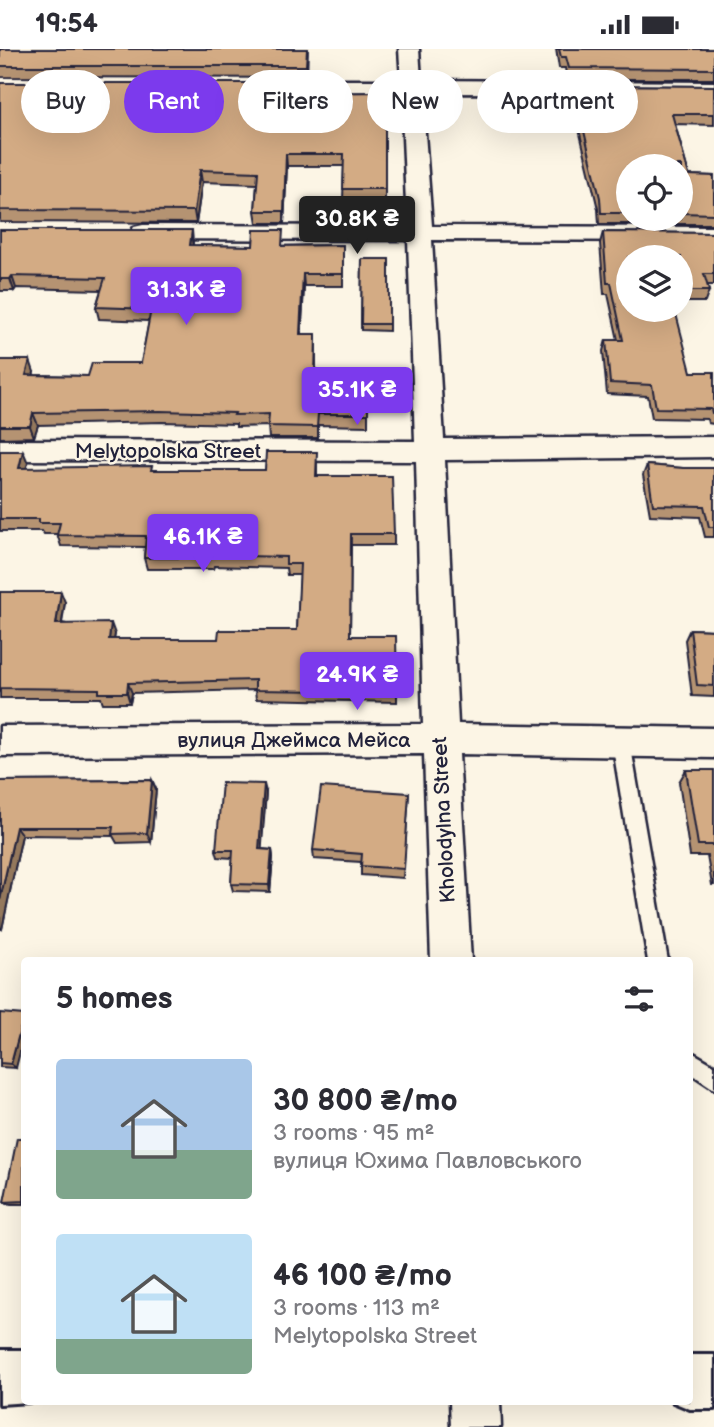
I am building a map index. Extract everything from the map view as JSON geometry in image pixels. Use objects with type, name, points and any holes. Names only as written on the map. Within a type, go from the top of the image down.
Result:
[{"type":"street","name":"Kholodylna Street","points":[[409,49],[411,70]]},
{"type":"street","points":[[233,86],[367,86]]},
{"type":"street","points":[[463,86],[714,88]]},
{"type":"street","name":"Kholodylna Street","points":[[415,133],[422,233],[439,739],[451,957]]},
{"type":"street","points":[[122,232],[714,234]]},
{"type":"street","name":"Melytopolska Street","points":[[0,450],[714,447]]},
{"type":"street","name":"вулиця Джеймса Мейса","points":[[0,741],[439,739],[714,743]]},
{"type":"street","points":[[0,1377],[21,1377]]},
{"type":"street","points":[[693,1382],[714,1382]]},
{"type":"street","points":[[475,1405],[476,1427]]},
{"type":"lane","points":[[621,742],[657,957]]},
{"type":"lane","points":[[693,1063],[714,1078]]},
{"type":"building","points":[[0,49],[307,49],[306,66],[0,66]]},
{"type":"building","points":[[559,49],[714,49],[714,69],[569,68],[566,57],[561,57]]},
{"type":"building","points":[[0,83],[21,83],[21,133],[110,133],[110,83],[124,83],[124,133],[224,133],[224,83],[238,83],[238,133],[353,133],[353,92],[367,92],[367,133],[385,133],[385,189],[343,189],[344,154],[286,154],[284,211],[255,211],[258,172],[200,170],[194,211],[0,210]]},
{"type":"building","points":[[638,85],[714,86],[714,114],[672,114],[683,154],[616,154],[616,213],[601,213],[584,133],[638,133]]},
{"type":"building","points":[[693,175],[714,176],[714,214],[693,213]]},
{"type":"building","points":[[0,230],[192,230],[190,245],[253,246],[254,230],[283,230],[282,246],[343,245],[343,274],[303,274],[300,334],[316,334],[315,376],[368,376],[368,414],[318,414],[317,427],[268,426],[269,414],[160,411],[33,413],[30,426],[0,426],[0,360],[30,360],[26,375],[88,376],[92,363],[141,363],[151,309],[96,307],[105,278],[12,276],[10,279],[0,279]]},
{"type":"building","points":[[603,232],[714,233],[714,274],[704,274],[709,291],[693,291],[693,245],[616,245],[616,307],[611,283],[607,283]]},
{"type":"building","points":[[362,259],[389,259],[389,324],[361,324]]},
{"type":"building","points":[[619,322],[678,322],[691,372],[714,372],[714,413],[711,409],[656,408],[652,385],[610,383],[606,340],[623,340]]},
{"type":"building","points":[[0,451],[23,451],[19,468],[152,466],[151,470],[265,470],[266,452],[317,452],[316,476],[392,476],[394,534],[351,534],[350,636],[396,636],[397,692],[255,690],[255,680],[128,683],[127,693],[99,693],[99,689],[0,688],[0,592],[61,592],[56,624],[111,623],[109,639],[218,639],[219,630],[297,630],[300,564],[286,564],[286,557],[212,555],[211,558],[144,558],[146,536],[57,535],[60,523],[39,523],[39,519],[0,519]]},
{"type":"building","points":[[647,465],[714,468],[714,527],[709,527],[704,506],[653,505]]},
{"type":"building","points":[[690,629],[714,630],[714,686],[697,685]]},
{"type":"building","points":[[686,770],[714,770],[714,845],[698,845]]},
{"type":"building","points":[[152,780],[147,833],[112,834],[113,827],[16,827],[0,900],[0,781]]},
{"type":"building","points":[[222,783],[264,784],[259,849],[272,850],[269,885],[231,884],[233,850],[216,850]]},
{"type":"building","points":[[321,787],[409,793],[404,869],[361,866],[362,854],[313,850]]},
{"type":"building","points":[[0,1013],[21,1015],[21,1026],[11,1064],[0,1063]]},
{"type":"building","points":[[17,1138],[21,1138],[21,1201],[4,1202]]}]
